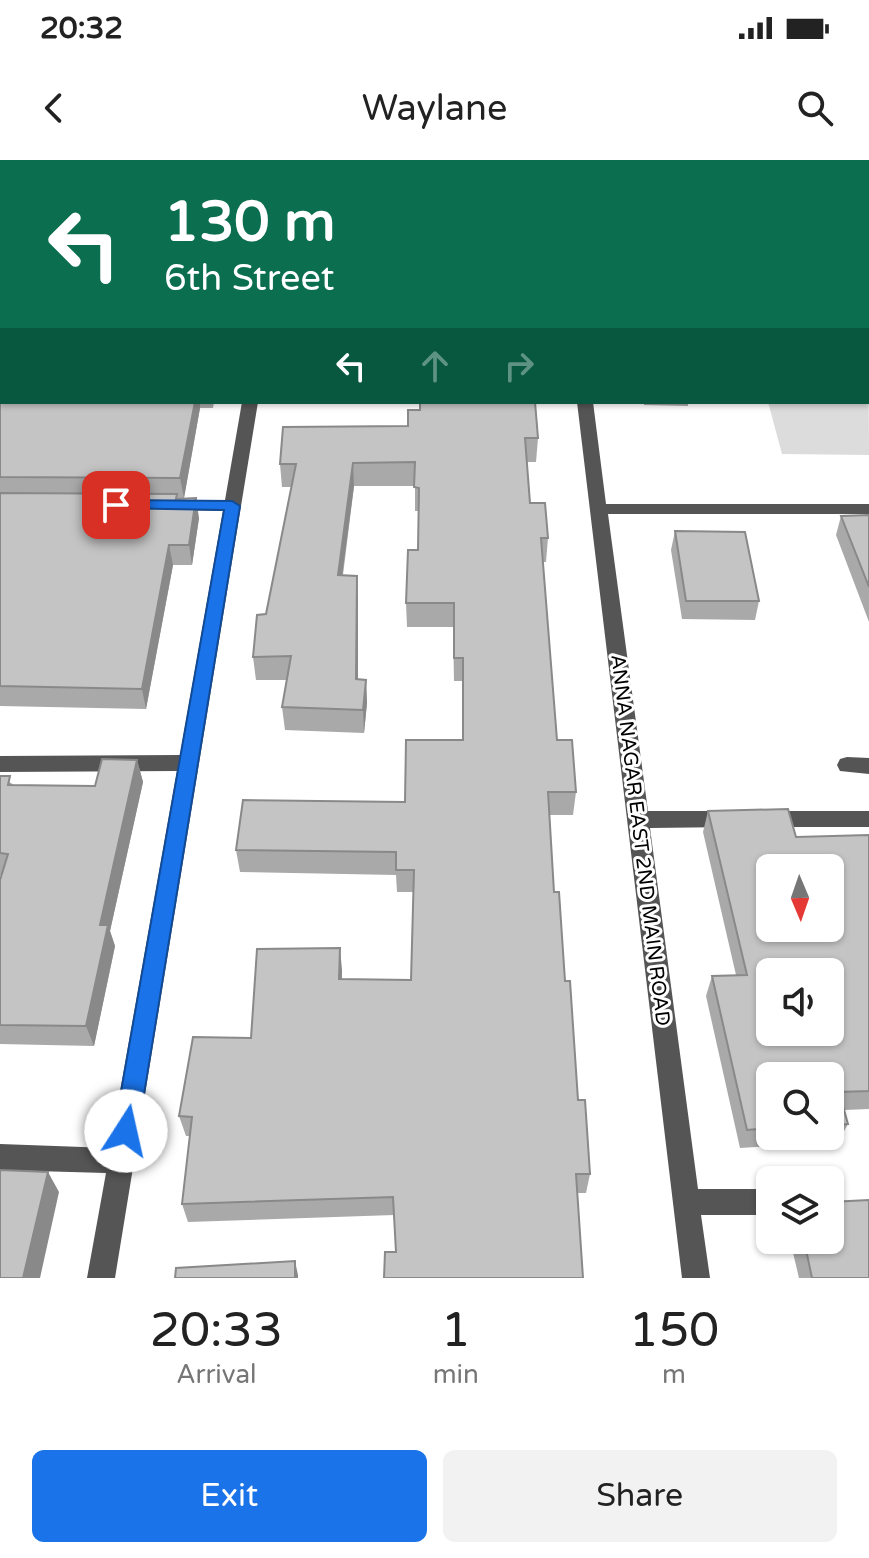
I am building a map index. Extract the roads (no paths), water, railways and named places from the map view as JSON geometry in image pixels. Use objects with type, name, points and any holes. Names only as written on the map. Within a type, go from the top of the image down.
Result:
[{"type":"street","points":[[101,1278],[250,404]]},
{"type":"street","name":"ANNA NAGAR EAST 2ND MAIN ROAD","points":[[585,404],[696,1278]]},
{"type":"street","points":[[155,505],[232,506]]},
{"type":"street","points":[[599,509],[869,509]]},
{"type":"street","points":[[0,764],[189,763]]},
{"type":"street","points":[[847,765],[869,766]]},
{"type":"street","points":[[638,820],[869,819]]},
{"type":"street","points":[[0,1157],[121,1161]]},
{"type":"street","points":[[687,1202],[756,1202]]}]
